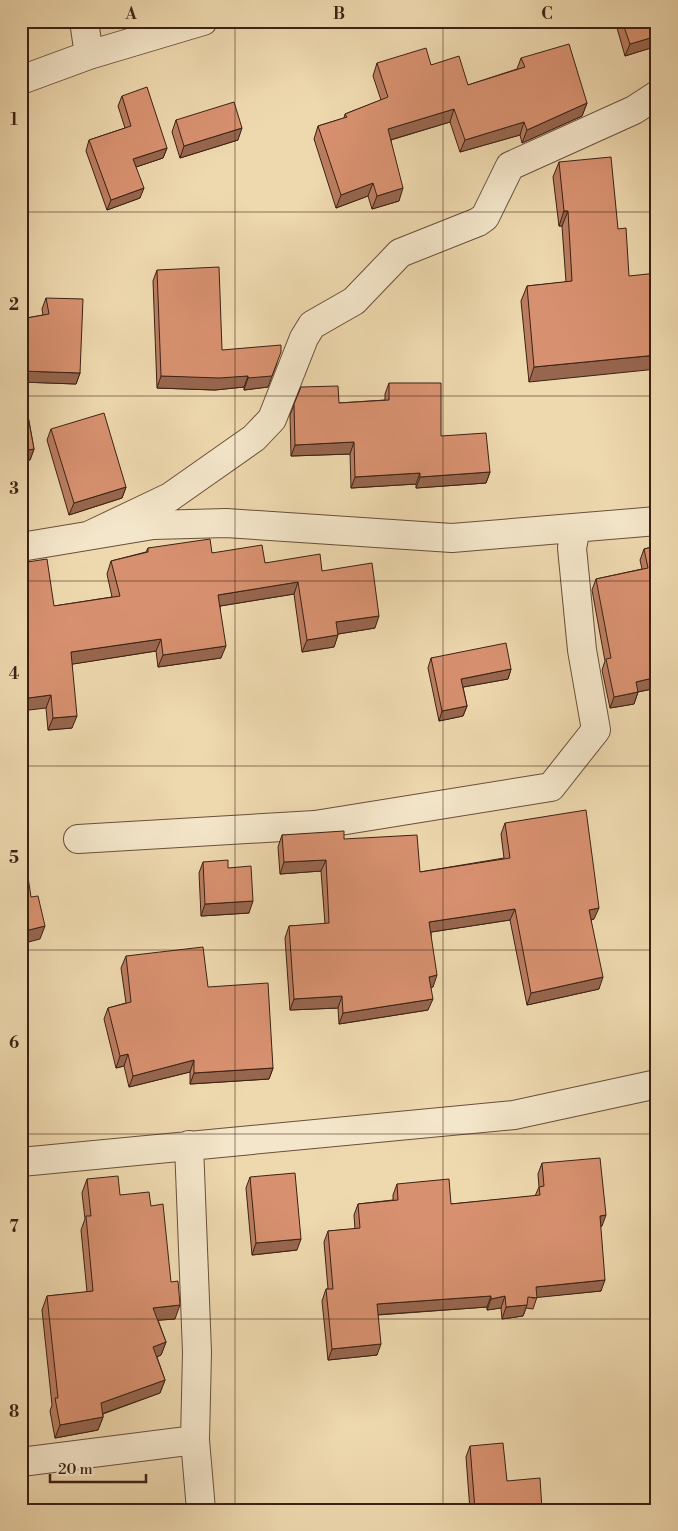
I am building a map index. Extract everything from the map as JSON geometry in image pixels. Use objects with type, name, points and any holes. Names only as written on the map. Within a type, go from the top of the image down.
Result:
[{"type":"street","points":[[84,21],[89,55]]},
{"type":"street","points":[[21,80],[89,55],[203,21]]},
{"type":"street","points":[[90,535],[170,497],[254,438],[272,419],[304,338],[312,326],[354,301],[383,268],[400,253],[478,222],[485,217],[510,166],[634,110],[657,95]]},
{"type":"street","points":[[21,547],[153,525],[217,523],[452,538],[657,521]]},
{"type":"street","points":[[78,839],[315,825],[551,787],[596,730],[582,650],[572,548],[576,528]]},
{"type":"street","points":[[21,1162],[514,1115],[657,1084]]},
{"type":"street","points":[[189,1145],[197,1352],[195,1440],[201,1510]]},
{"type":"street","points":[[21,1462],[195,1440]]},
{"type":"building","points":[[622,21],[657,21],[657,36],[630,44]]},
{"type":"building","points":[[569,44],[587,103],[527,130],[524,122],[465,140],[454,109],[388,129],[403,188],[377,196],[373,183],[341,195],[318,126],[347,117],[345,114],[388,97],[377,63],[426,48],[431,65],[459,56],[468,85],[525,67],[521,58]]},
{"type":"building","points":[[147,87],[167,148],[133,159],[144,188],[111,200],[89,140],[131,126],[122,96]]},
{"type":"building","points":[[234,102],[242,128],[184,146],[176,120]]},
{"type":"building","points":[[611,157],[618,229],[626,228],[629,276],[657,273],[657,355],[534,367],[527,286],[572,281],[568,211],[564,211],[559,162]]},
{"type":"building","points":[[219,267],[222,350],[281,345],[281,352],[272,376],[219,378],[161,376],[157,270]]},
{"type":"building","points":[[46,298],[83,299],[80,373],[21,371],[21,319],[49,314]]},
{"type":"building","points":[[21,379],[34,449],[21,451]]},
{"type":"building","points":[[389,383],[441,383],[441,436],[486,433],[490,472],[420,477],[420,473],[355,477],[354,442],[295,445],[294,404],[301,387],[338,386],[339,403],[389,400]]},
{"type":"building","points":[[104,413],[126,487],[74,503],[51,429]]},
{"type":"building","points":[[210,539],[212,553],[262,545],[265,563],[320,554],[322,571],[372,563],[379,616],[336,622],[338,635],[307,640],[298,582],[218,595],[226,646],[163,655],[161,639],[71,652],[77,716],[53,718],[51,695],[21,699],[21,563],[47,559],[54,606],[120,596],[111,561],[148,552],[148,548]]},
{"type":"building","points":[[657,546],[657,677],[636,682],[638,692],[614,697],[606,659],[611,658],[596,579],[648,568],[644,549]]},
{"type":"building","points":[[506,643],[511,669],[461,679],[467,706],[442,711],[431,658]]},
{"type":"building","points":[[586,810],[599,908],[589,910],[603,977],[531,993],[515,909],[429,922],[437,975],[429,977],[433,999],[343,1013],[342,996],[294,999],[289,926],[329,923],[326,860],[284,862],[282,835],[344,831],[344,839],[417,835],[420,872],[510,858],[505,823]]},
{"type":"building","points":[[228,860],[228,868],[251,866],[253,901],[205,904],[203,862]]},
{"type":"building","points":[[26,864],[31,897],[38,896],[45,926],[21,932],[21,865]]},
{"type":"building","points":[[203,947],[208,987],[268,983],[273,1068],[194,1073],[194,1060],[133,1076],[128,1054],[120,1056],[108,1008],[131,1002],[126,956]]},
{"type":"building","points":[[21,960],[25,974],[21,975]]},
{"type":"building","points":[[600,1158],[606,1215],[600,1216],[605,1280],[536,1287],[537,1298],[528,1297],[527,1305],[506,1307],[505,1296],[491,1299],[491,1296],[377,1304],[381,1344],[332,1349],[326,1289],[333,1289],[328,1231],[360,1228],[358,1204],[398,1200],[397,1184],[449,1179],[451,1204],[540,1195],[539,1187],[544,1186],[542,1163]]},
{"type":"building","points":[[295,1173],[301,1239],[256,1243],[250,1177]]},
{"type":"building","points":[[118,1176],[120,1195],[149,1192],[151,1206],[163,1204],[171,1282],[178,1281],[180,1305],[153,1308],[166,1342],[153,1347],[165,1380],[101,1403],[103,1417],[60,1425],[55,1398],[58,1398],[47,1296],[93,1291],[86,1216],[91,1216],[87,1179]]},
{"type":"building","points":[[503,1443],[507,1481],[540,1478],[542,1510],[475,1510],[470,1446]]}]
